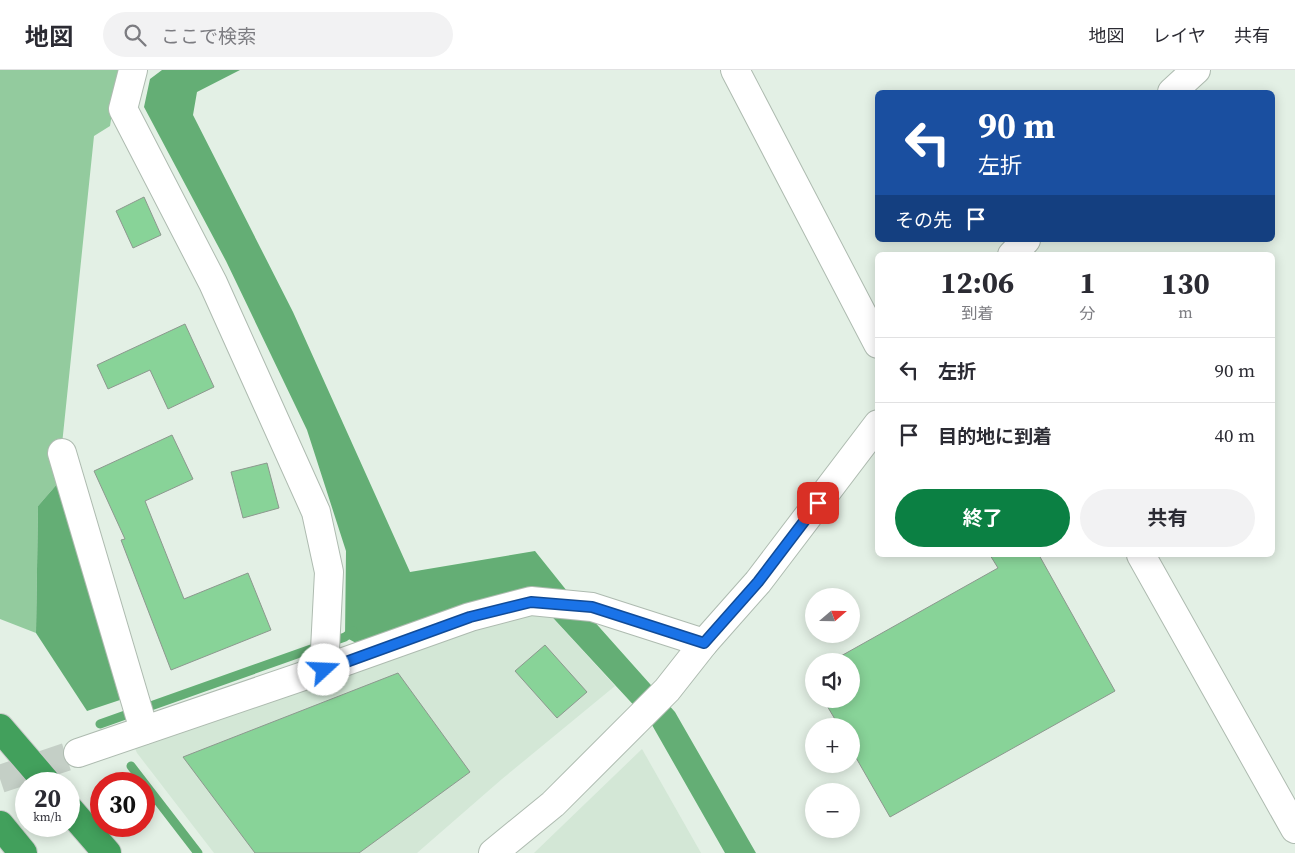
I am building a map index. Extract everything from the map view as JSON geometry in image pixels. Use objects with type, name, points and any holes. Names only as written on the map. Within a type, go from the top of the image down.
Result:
[{"type":"highway","points":[[0,728],[38,772]]},
{"type":"highway","points":[[80,821],[107,853]]},
{"type":"highway","points":[[0,825],[23,853]]},
{"type":"street","points":[[133,70],[123,109],[213,283],[316,512],[330,572],[324,670]]},
{"type":"street","points":[[735,70],[875,338]]},
{"type":"street","points":[[1174,90],[1196,70]]},
{"type":"street","points":[[1015,252],[1024,242]]},
{"type":"street","points":[[493,853],[553,804],[667,690],[704,643],[758,582],[875,428]]},
{"type":"street","points":[[62,453],[144,730]]},
{"type":"street","points":[[1142,557],[1295,829]]},
{"type":"street","points":[[78,752],[324,670],[470,617],[531,602],[592,607],[704,643]]},
{"type":"shaded area","points":[[0,70],[119,70],[110,126],[94,136],[58,483],[38,506],[36,633],[0,619]]},
{"type":"shaded area","points":[[162,70],[240,70],[197,92],[193,115],[293,312],[410,572],[535,551],[567,591],[675,712],[756,853],[725,853],[652,725],[531,594],[356,643],[345,637],[346,551],[307,430],[226,261],[144,107],[150,79]]},
{"type":"shaded area","points":[[58,483],[120,700],[87,711],[36,633],[38,506]]},
{"type":"shaded area","points":[[531,594],[615,686],[502,779],[417,853],[214,853],[155,776],[155,772],[152,772],[137,753],[124,723],[356,643]]},
{"type":"shaded area","points":[[642,749],[701,853],[534,853]]},
{"type":"building","points":[[144,197],[161,235],[133,248],[116,211]]},
{"type":"building","points":[[185,324],[214,387],[168,409],[150,370],[108,389],[97,365]]},
{"type":"building","points":[[172,435],[193,479],[145,501],[184,599],[248,573],[271,630],[171,670],[121,540],[125,539],[94,471]]},
{"type":"building","points":[[267,463],[279,508],[243,518],[231,472]]},
{"type":"building","points":[[991,557],[1040,557],[1115,691],[890,817],[860,765],[860,718],[834,718],[828,708],[860,708],[860,653],[846,653],[998,568]]},
{"type":"building","points":[[545,645],[587,692],[557,718],[515,671]]},
{"type":"building","points":[[398,673],[470,772],[359,853],[255,853],[183,757]]},
{"type":"waterway","points":[[100,724],[345,637],[353,631]]},
{"type":"waterway","points":[[131,766],[198,853]]},
{"type":"tunnel","points":[[0,779],[78,753]]},
{"type":"route","points":[[324,670],[470,617],[531,602],[592,607],[704,643],[758,582],[818,503]]}]
